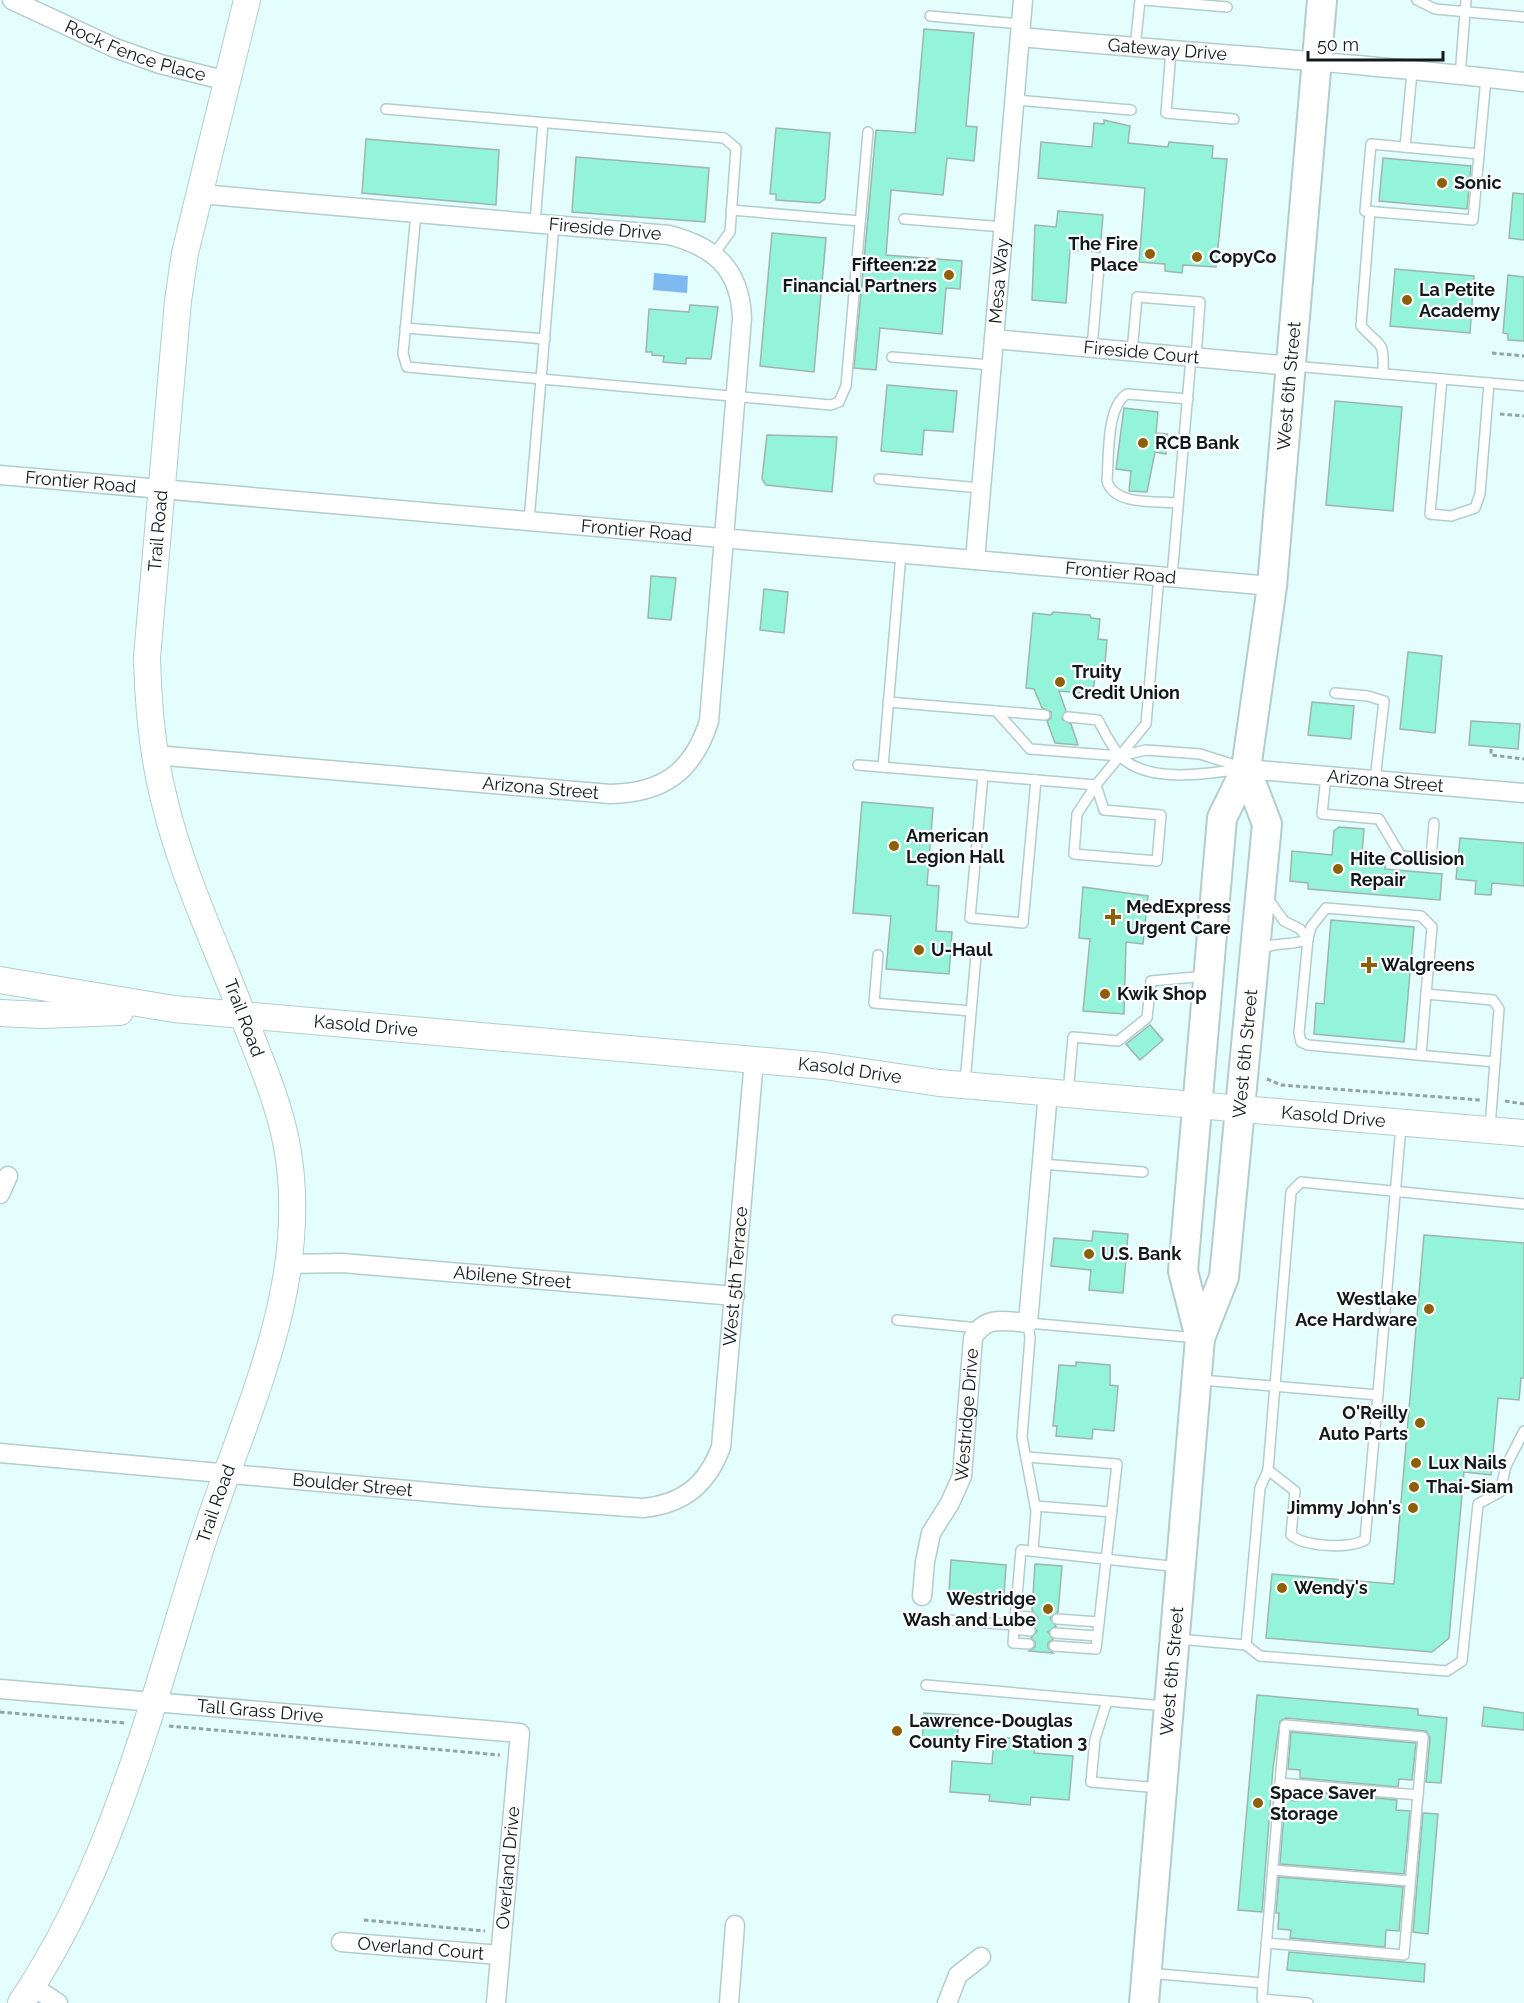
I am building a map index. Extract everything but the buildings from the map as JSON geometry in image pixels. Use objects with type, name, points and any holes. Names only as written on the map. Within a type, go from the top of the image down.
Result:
[{"type":"main road","name":"West 6th Street","points":[[1200,1338],[1183,1271],[1222,818],[1246,769],[1272,586],[1322,0]]},
{"type":"main road","name":"West 6th Street","points":[[1144,2003],[1200,1338],[1224,1277],[1267,824],[1246,769]]},
{"type":"street","name":"Rock Fence Place","points":[[12,0],[115,48],[160,64],[227,81]]},
{"type":"street","name":"Trail Road","points":[[26,1995],[81,1897],[104,1844],[156,1701],[202,1546],[280,1315],[289,1264],[292,1188],[286,1140],[271,1089],[174,832],[155,755],[148,698],[147,657],[178,302],[185,253],[246,0]]},
{"type":"street","name":"Mesa Way","points":[[975,560],[1023,0]]},
{"type":"street","name":"Gateway Drive","points":[[1021,31],[1136,48],[1317,63],[1356,64],[1412,72],[1524,82]]},
{"type":"street","name":"Fireside Drive","points":[[200,194],[669,235],[691,241],[714,254],[735,281],[741,301],[736,397],[724,538]]},
{"type":"street","name":"Fireside Court","points":[[994,339],[1291,366]]},
{"type":"street","name":"Frontier Road","points":[[0,475],[1272,586]]},
{"type":"street","name":"Arizona Street","points":[[155,755],[610,794],[630,794],[653,788],[673,778],[686,765],[696,753],[709,721],[724,538]]},
{"type":"street","name":"Arizona Street","points":[[1246,769],[1524,793]]},
{"type":"street","name":"Kasold Drive","points":[[0,980],[174,1009],[754,1059],[964,1085],[1524,1133]]},
{"type":"street","name":"Kasold Drive","points":[[0,1013],[41,1015],[174,1009]]},
{"type":"street","name":"West 5th Terrace","points":[[699,1486],[714,1466],[721,1447],[754,1059]]},
{"type":"street","points":[[1028,1323],[1042,1164],[1058,1093]]},
{"type":"street","points":[[0,1194],[8,1176]]},
{"type":"street","name":"Abilene Street","points":[[289,1264],[342,1263],[735,1296]]},
{"type":"street","name":"Westridge Drive","points":[[922,1596],[925,1562],[931,1533],[950,1503],[962,1476],[973,1338],[978,1328],[993,1320],[1028,1323]]},
{"type":"street","name":"Boulder Street","points":[[0,1453],[485,1497],[643,1508],[662,1506],[680,1500],[699,1486]]},
{"type":"street","name":"Tall Grass Drive","points":[[0,1689],[520,1733]]},
{"type":"street","name":"Overland Drive","points":[[495,2003],[520,1733]]},
{"type":"street","points":[[729,2003],[735,1924]]},
{"type":"street","name":"Overland Court","points":[[341,1942],[500,1955]]},
{"type":"street","points":[[947,2003],[958,1975],[981,1957]]},
{"type":"street","points":[[26,1995],[58,2003]]},
{"type":"lane","points":[[1136,48],[1142,0],[1227,7]]},
{"type":"lane","points":[[1417,0],[1435,9],[1524,16]]},
{"type":"lane","points":[[1460,76],[1466,0]]},
{"type":"lane","points":[[930,16],[1021,31]]},
{"type":"lane","points":[[1171,51],[1166,113],[1234,120]]},
{"type":"lane","points":[[1405,147],[1412,72]]},
{"type":"lane","points":[[1479,154],[1371,144],[1365,211],[1473,220],[1486,78]]},
{"type":"lane","points":[[1015,100],[1131,110]]},
{"type":"lane","points":[[386,109],[724,138],[736,148],[730,232],[714,254]]},
{"type":"lane","points":[[535,223],[543,123]]},
{"type":"lane","points":[[416,213],[404,362],[414,370],[831,405],[839,402],[844,396],[867,132]]},
{"type":"lane","points":[[731,210],[860,221]]},
{"type":"lane","points":[[1370,211],[1360,327],[1379,340],[1384,350],[1383,374]]},
{"type":"lane","points":[[904,219],[1004,227]]},
{"type":"lane","points":[[529,521],[554,225]]},
{"type":"lane","points":[[1092,348],[1099,266]]},
{"type":"lane","points":[[1096,785],[1104,810],[1161,815],[1157,861],[1074,854],[1077,814],[1096,785],[1146,724],[1165,577],[1178,503],[1200,302],[1137,297],[1132,351]]},
{"type":"lane","points":[[405,328],[545,339]]},
{"type":"lane","points":[[892,357],[992,365]]},
{"type":"lane","points":[[1291,366],[1524,386]]},
{"type":"lane","points":[[1442,379],[1430,514],[1451,516],[1475,508],[1480,494],[1489,383]]},
{"type":"lane","points":[[1178,503],[1120,498],[1109,489],[1107,481],[1113,414],[1120,398],[1127,394],[1188,399]]},
{"type":"lane","points":[[879,479],[981,488]]},
{"type":"lane","points":[[883,767],[901,554]]},
{"type":"lane","points":[[1335,693],[1368,696],[1384,702],[1375,780]]},
{"type":"lane","points":[[888,702],[1044,715]]},
{"type":"lane","points":[[996,711],[1030,748],[1120,756],[1146,750],[1200,754],[1246,769]]},
{"type":"lane","points":[[1068,717],[1098,720],[1120,756],[1144,771],[1193,776],[1246,769]]},
{"type":"lane","points":[[858,765],[1096,785]]},
{"type":"lane","points":[[983,775],[970,918],[1023,923],[1036,780]]},
{"type":"lane","points":[[1326,776],[1322,814],[1379,819],[1401,856],[1431,858],[1434,823]]},
{"type":"lane","points":[[1260,888],[1284,921],[1300,929],[1308,939]]},
{"type":"lane","points":[[1421,1055],[1432,927],[1421,916],[1326,908],[1311,927],[1308,939],[1299,1033],[1301,1042],[1308,1045],[1495,1062]]},
{"type":"lane","points":[[1254,955],[1270,944],[1298,944],[1308,939]]},
{"type":"lane","points":[[878,955],[874,1003],[971,1011]]},
{"type":"lane","points":[[964,1085],[976,955]]},
{"type":"lane","points":[[1058,1093],[1073,1037],[1118,1041],[1148,1018],[1151,981],[1208,976]]},
{"type":"lane","points":[[1426,994],[1493,1000],[1497,1003],[1499,1009],[1490,1131]]},
{"type":"lane","points":[[1268,1470],[1295,1491],[1291,1535],[1299,1542],[1354,1546],[1365,1540],[1401,1123]]},
{"type":"lane","points":[[1042,1164],[1143,1172]]},
{"type":"lane","points":[[1246,1645],[1260,1488],[1268,1470],[1291,1192],[1301,1182],[1524,1204]]},
{"type":"lane","points":[[897,1320],[978,1328]]},
{"type":"lane","points":[[1033,1551],[1035,1506],[1022,1437],[1030,1338],[1028,1323],[1200,1338]]},
{"type":"lane","points":[[1197,1380],[1378,1395]]},
{"type":"lane","points":[[1175,1639],[1246,1645],[1260,1656],[1447,1671],[1462,1661],[1478,1504],[1500,1492],[1506,1466],[1524,1431]]},
{"type":"lane","points":[[1026,1457],[1117,1464],[1096,1649],[1054,1646]]},
{"type":"lane","points":[[1035,1506],[1112,1512]]},
{"type":"lane","points":[[1029,1644],[1013,1643],[1021,1550],[1181,1568]]},
{"type":"lane","points":[[1015,1624],[1031,1617]]},
{"type":"lane","points":[[1057,1619],[1098,1622]]},
{"type":"lane","points":[[947,1620],[1015,1624],[1030,1631]]},
{"type":"lane","points":[[1055,1633],[1097,1636]]},
{"type":"lane","points":[[926,1685],[1169,1706]]},
{"type":"lane","points":[[1107,1701],[1095,1739],[1091,1782],[1162,1788]]},
{"type":"lane","points":[[1266,1943],[1404,1955],[1423,1737],[1285,1725],[1266,1943],[1262,1999],[1308,2003]]},
{"type":"lane","points":[[1280,1783],[1418,1795]]},
{"type":"lane","points":[[1273,1870],[1410,1881]]},
{"type":"lane","points":[[1146,1973],[1263,1983]]},
{"type":"path","points":[[1492,354],[1524,356]]},
{"type":"path","points":[[1487,413],[1524,417]]},
{"type":"path","points":[[1491,748],[1491,755],[1524,759]]},
{"type":"path","points":[[1263,1075],[1268,1080],[1281,1085],[1524,1104]]},
{"type":"path","points":[[0,1712],[518,1757]]},
{"type":"path","points":[[364,1920],[502,1933]]},
{"type":"water","points":[[654,273],[688,276],[687,293],[653,290]]},
{"type":"place","name":"Sonic","points":[[1442,183]]},
{"type":"place","name":"The Fire Place","points":[[1150,254]]},
{"type":"place","name":"CopyCo","points":[[1197,257]]},
{"type":"place","name":"Fifteen:22 Financial Partners","points":[[949,275]]},
{"type":"place","name":"La Petite Academy","points":[[1407,300]]},
{"type":"place","name":"RCB Bank","points":[[1143,443]]},
{"type":"place","name":"Truity Credit Union","points":[[1060,682]]},
{"type":"place","name":"American Legion Hall","points":[[894,846]]},
{"type":"place","name":"Hite Collision Repair","points":[[1338,869]]},
{"type":"place","name":"MedExpress Urgent Care","points":[[1113,917]]},
{"type":"place","name":"U-Haul","points":[[919,950]]},
{"type":"place","name":"Walgreens","points":[[1369,965]]},
{"type":"place","name":"Kwik Shop","points":[[1105,994]]},
{"type":"place","name":"U.S. Bank","points":[[1089,1254]]},
{"type":"place","name":"Westlake Ace Hardware","points":[[1429,1309]]},
{"type":"place","name":"O'Reilly Auto Parts","points":[[1420,1423]]},
{"type":"place","name":"Lux Nails","points":[[1416,1463]]},
{"type":"place","name":"Thai-Siam","points":[[1414,1487]]},
{"type":"place","name":"Jimmy John's","points":[[1413,1508]]},
{"type":"place","name":"Wendy's","points":[[1282,1588]]},
{"type":"place","name":"Westridge Wash and Lube","points":[[1048,1609]]},
{"type":"place","name":"Lawrence-Douglas County Fire Station 3","points":[[897,1731]]},
{"type":"place","name":"Space Saver Storage","points":[[1258,1803]]}]
